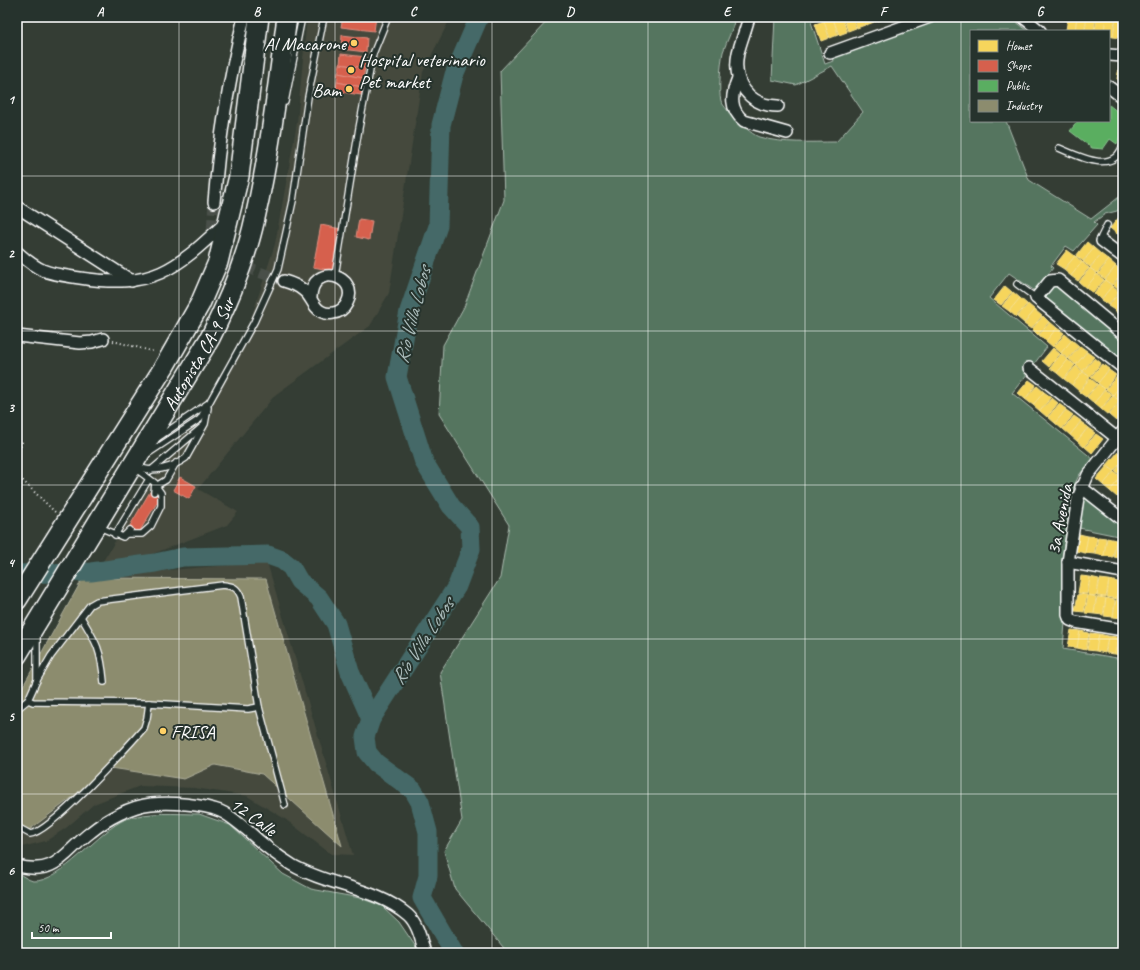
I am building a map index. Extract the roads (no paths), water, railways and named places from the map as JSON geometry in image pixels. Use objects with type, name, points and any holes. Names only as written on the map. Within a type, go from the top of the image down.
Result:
[{"type":"highway","name":"Autopista CA-9 Sur","points":[[22,593],[170,356],[200,304],[218,262],[239,176],[246,131],[259,17]]},
{"type":"highway","name":"Autopista CA-9 Sur","points":[[17,655],[93,531],[139,462],[210,338],[227,305],[255,220],[274,134],[287,17]]},
{"type":"street","points":[[214,202],[217,166],[231,72],[244,17]]},
{"type":"street","points":[[749,17],[738,54],[738,78],[732,98],[733,106],[739,117],[744,121],[787,133]]},
{"type":"street","points":[[830,56],[930,17]]},
{"type":"street","points":[[1022,17],[1039,30]]},
{"type":"street","points":[[1110,55],[1123,56]]},
{"type":"street","points":[[738,78],[744,91],[751,98],[761,104],[778,106]]},
{"type":"street","points":[[1110,88],[1123,98]]},
{"type":"street","points":[[17,207],[132,281]]},
{"type":"street","points":[[17,252],[32,265],[45,272],[109,282],[132,281],[169,270],[186,260],[229,220]]},
{"type":"street","points":[[1102,241],[1123,257]]},
{"type":"street","points":[[284,281],[296,285],[311,297],[316,307],[324,313],[336,313],[344,307],[349,297],[349,292],[344,282],[335,276],[325,276],[313,286],[311,297]]},
{"type":"street","points":[[1123,334],[1058,280],[1050,281],[1036,298],[1123,368]]},
{"type":"street","points":[[17,336],[80,343],[103,339]]},
{"type":"street","points":[[1029,368],[1121,438]]},
{"type":"street","name":"3a Avenida","points":[[1121,438],[1088,475],[1081,487],[1068,562],[1068,615],[1070,620],[1075,622],[1123,630]]},
{"type":"street","points":[[1081,487],[1123,520]]},
{"type":"street","points":[[1068,562],[1123,572]]},
{"type":"street","name":"12 Calle","points":[[17,866],[39,869],[50,866],[68,854],[90,832],[105,822],[150,804],[169,803],[207,808],[220,811],[232,817],[274,853],[309,874],[388,901],[398,907],[410,917],[416,927],[425,953]]},
{"type":"lane","points":[[283,111],[302,17]]},
{"type":"lane","points":[[139,462],[200,419],[254,322],[278,269],[293,201],[308,97],[324,17]]},
{"type":"lane","points":[[335,276],[359,128],[373,54],[388,17]]},
{"type":"lane","points":[[1059,148],[1087,160],[1097,162],[1110,160],[1117,156],[1123,144]]},
{"type":"lane","points":[[1102,241],[1101,237],[1107,225]]},
{"type":"lane","points":[[1017,284],[1036,298]]},
{"type":"lane","points":[[139,462],[176,463],[186,458],[205,424],[208,403]]},
{"type":"lane","points":[[139,462],[208,403]]},
{"type":"lane","points":[[139,462],[205,424]]},
{"type":"lane","points":[[139,462],[149,479],[155,483],[155,489]]},
{"type":"lane","points":[[155,489],[166,480],[176,463]]},
{"type":"lane","points":[[115,535],[149,479]]},
{"type":"lane","points":[[93,531],[123,537],[128,532],[142,534],[151,526],[161,506],[161,493],[155,489]]},
{"type":"lane","points":[[17,709],[28,700],[36,680],[51,656],[90,605],[97,601],[223,585],[233,586],[238,589],[241,597],[259,707],[285,805]]},
{"type":"lane","points":[[81,617],[96,641],[102,656],[104,682]]},
{"type":"lane","points":[[36,680],[37,622]]},
{"type":"lane","points":[[28,700],[33,702],[149,703],[248,709],[259,707]]},
{"type":"lane","points":[[17,827],[30,834],[40,831],[80,795],[144,728],[148,718],[149,703]]},
{"type":"waterway","name":"Río Villa Lobos","points":[[454,953],[422,898],[428,876],[428,832],[420,802],[413,790],[376,763],[367,752],[365,737],[371,719],[457,586],[471,549],[470,527],[451,506],[424,462],[397,377],[409,311],[438,226],[441,125],[454,75],[479,17]]},
{"type":"waterway","points":[[17,574],[91,572],[155,563],[183,557],[268,555],[282,560],[291,567],[299,581],[319,598],[336,624],[350,672],[371,719]]},
{"type":"tunnel","points":[[214,202],[212,233],[217,250],[225,260],[284,281]]},
{"type":"place","name":"Al Macarone","points":[[354,43]]},
{"type":"place","name":"Hospital veterinario Pet market","points":[[351,70]]},
{"type":"place","name":"Bam","points":[[349,89]]},
{"type":"place","name":"FRISA","points":[[163,731]]}]
